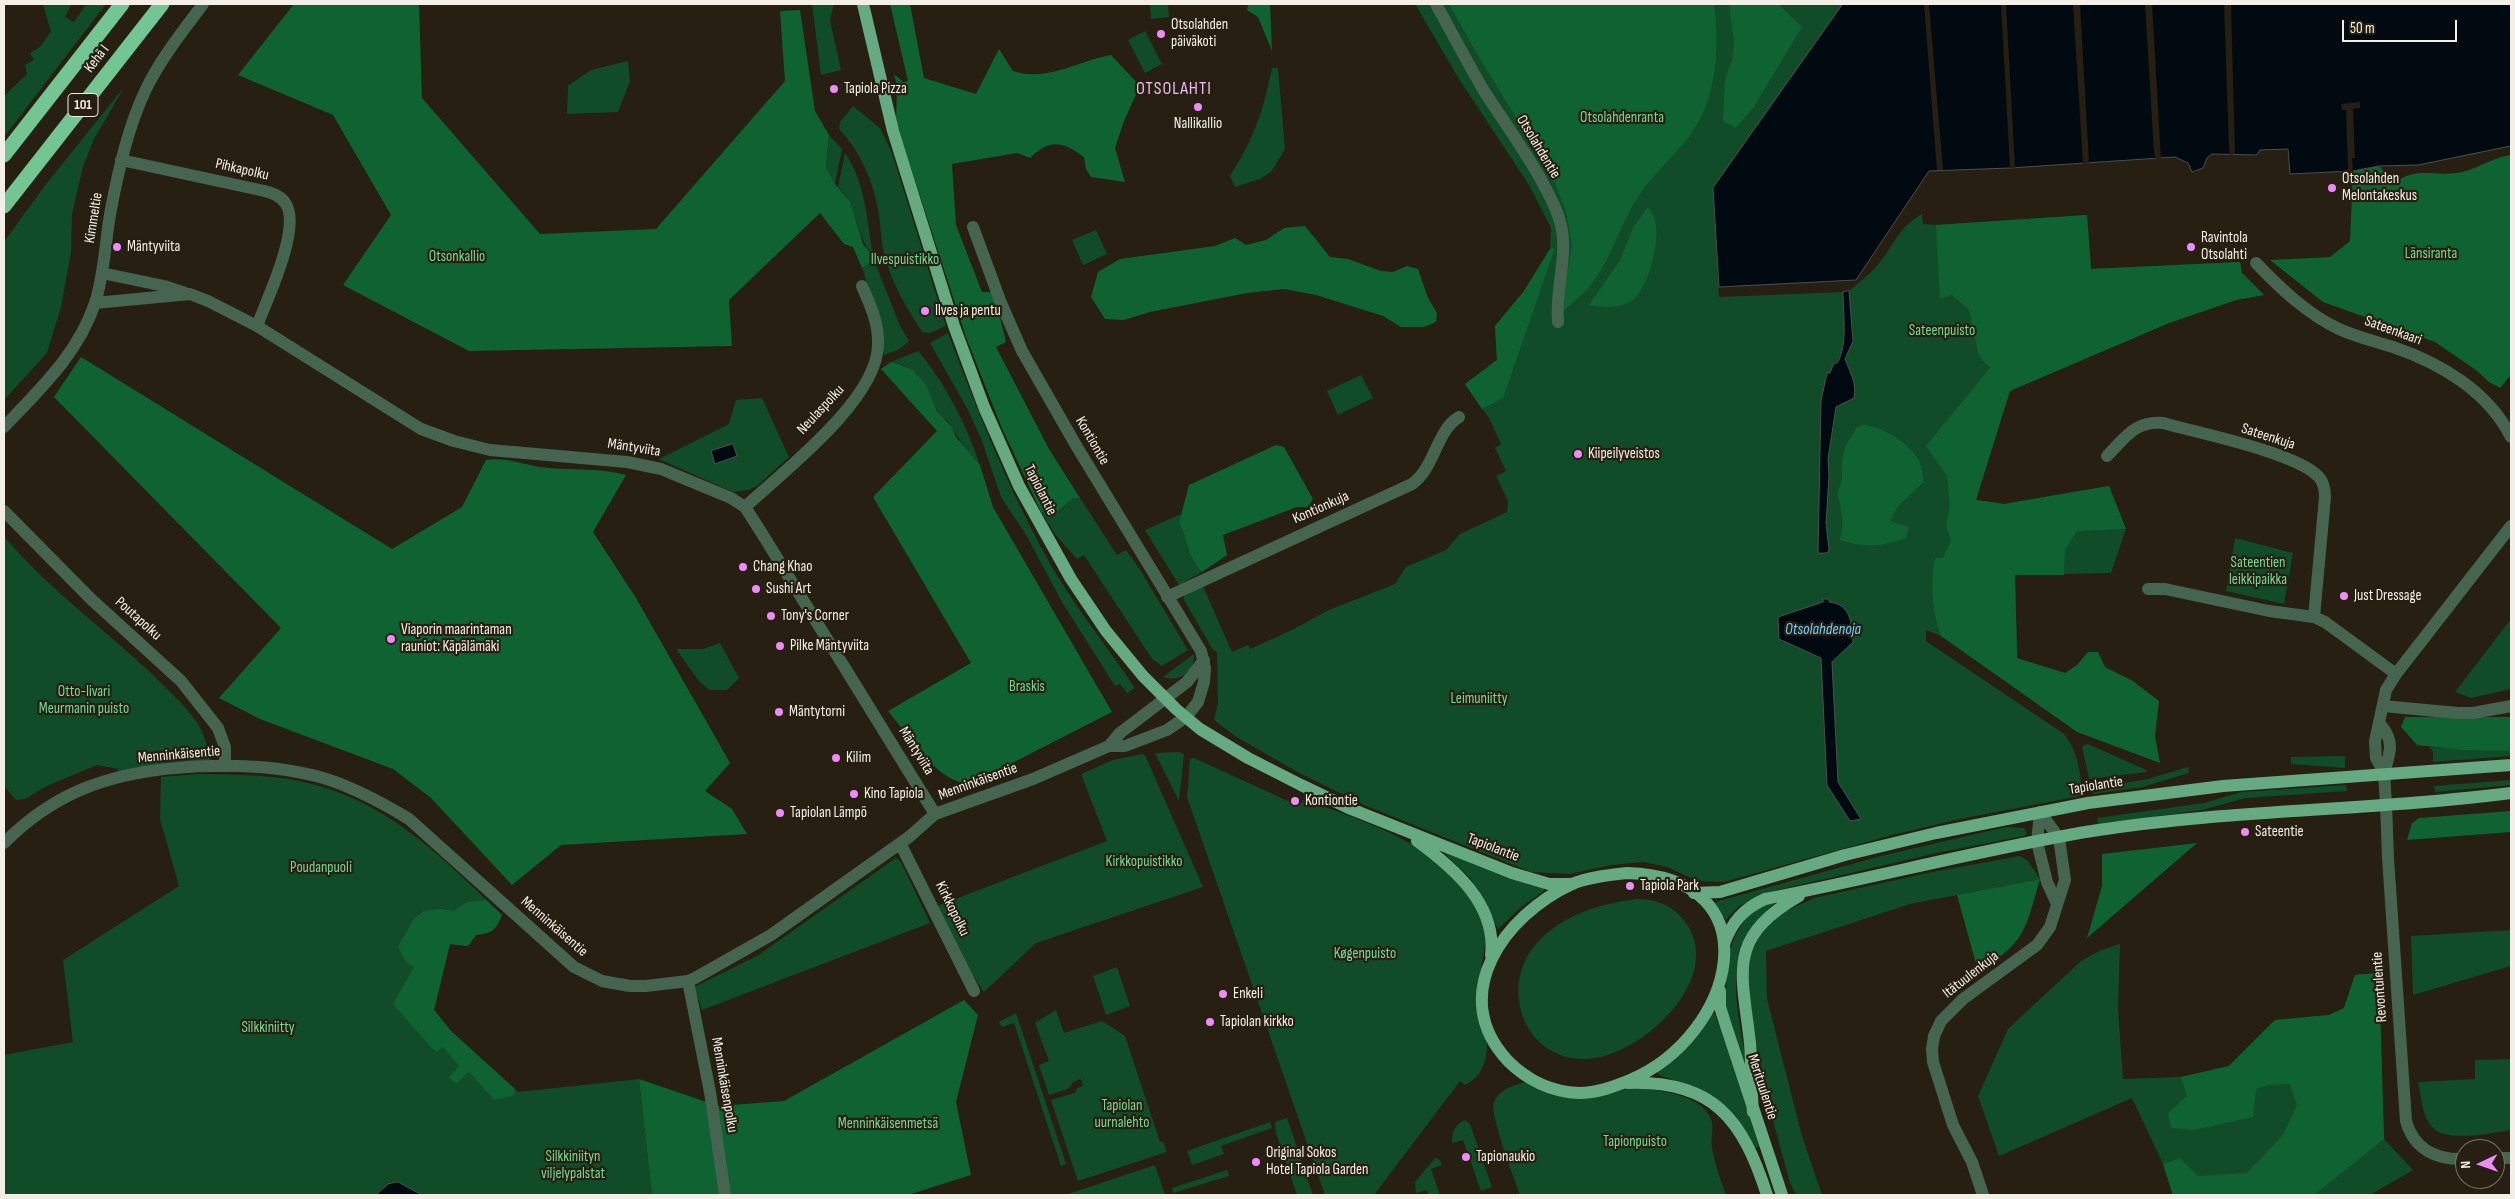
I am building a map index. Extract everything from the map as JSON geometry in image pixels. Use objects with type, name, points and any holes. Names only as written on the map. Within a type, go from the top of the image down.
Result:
[{"type":"highway","name":"Kehä I","points":[[4,155],[122,4]]},
{"type":"highway","name":"Kehä I","points":[[4,206],[162,4]]},
{"type":"main road","name":"Tapiolantie","points":[[863,4],[893,131],[954,326],[988,416],[1018,486],[1071,579],[1106,631],[1143,676],[1186,718],[1209,735],[1248,758],[1351,809],[1403,831],[1540,883],[1573,884]]},
{"type":"main road","name":"Tapiolantie","points":[[1694,893],[1720,892],[1845,855],[1996,820],[2040,812],[2199,788],[2511,765]]},
{"type":"main road","points":[[1724,944],[1716,917],[1704,901],[1673,880],[1644,874],[1607,876],[1573,884],[1523,917],[1506,934],[1490,959],[1483,986],[1486,1020],[1495,1044],[1514,1067],[1539,1083],[1570,1092],[1598,1091],[1623,1083],[1660,1064],[1683,1045],[1706,1014],[1720,986],[1724,944],[1730,928],[1751,905],[1765,899],[1942,860],[2092,831],[2216,816],[2511,793]]},
{"type":"main road","name":"Tapiolantie","points":[[1403,831],[1440,858],[1458,874],[1472,892],[1490,926],[1492,941],[1490,959]]},
{"type":"main road","points":[[1753,1112],[1750,1044],[1741,982],[1742,964],[1747,945],[1764,919],[1776,909],[1807,891]]},
{"type":"main road","name":"Merituulentie","points":[[1720,986],[1720,1007],[1753,1112],[1782,1195]]},
{"type":"main road","points":[[1623,1083],[1664,1083],[1703,1097],[1720,1109],[1744,1138],[1755,1158],[1768,1195]]},
{"type":"street","name":"Kimmeltie","points":[[4,427],[62,366],[95,303],[102,273],[110,210],[121,160],[132,124],[146,88],[167,53],[203,4]]},
{"type":"street","name":"Otsolahdentie","points":[[1436,4],[1474,74],[1538,175],[1560,218],[1564,240],[1556,306],[1558,322]]},
{"type":"street","name":"Pihkapolku","points":[[121,160],[260,190],[276,195],[286,204],[290,220],[290,233],[257,326]]},
{"type":"street","name":"Kontiontie","points":[[973,227],[1001,303],[1022,351],[1167,597],[1199,647],[1204,660]]},
{"type":"street","name":"Sateenkaari","points":[[2256,263],[2288,294],[2324,321],[2340,330],[2433,364],[2468,386],[2494,409],[2511,436]]},
{"type":"street","name":"Mäntyviita","points":[[102,273],[164,286],[228,309],[421,429],[454,441],[510,452],[628,462],[674,473],[731,498],[745,507],[935,814]]},
{"type":"street","name":"Neulaspolku","points":[[745,507],[842,416],[870,375],[879,347],[878,331],[873,311],[862,286]]},
{"type":"street","name":"Mäntyviita","points":[[95,303],[190,294]]},
{"type":"street","name":"Kontionkuja","points":[[1167,597],[1412,484],[1432,458],[1450,423],[1460,417]]},
{"type":"street","name":"Sateenkuja","points":[[2107,456],[2138,426],[2152,422],[2163,423],[2281,456],[2314,473],[2322,482],[2325,497],[2314,617]]},
{"type":"street","name":"Poutapolku","points":[[4,511],[91,599],[181,680],[218,728],[225,747],[225,766]]},
{"type":"street","points":[[2384,773],[2390,746],[2389,735],[2380,725],[2386,690],[2396,674],[2511,526]]},
{"type":"street","points":[[2148,589],[2165,589],[2269,611],[2314,617],[2333,628],[2396,674]]},
{"type":"street","points":[[1164,698],[1187,682],[1204,660]]},
{"type":"street","points":[[1186,718],[1198,702],[1202,688],[1204,660]]},
{"type":"street","name":"Menninkäisentie","points":[[1109,746],[1120,733],[1164,698]]},
{"type":"street","points":[[2383,706],[2458,713],[2511,706]]},
{"type":"street","name":"Menninkäisentie","points":[[4,843],[27,821],[78,791],[98,784],[149,772],[225,766],[278,770],[322,778],[346,786],[386,805],[424,832],[561,958],[587,975],[618,985],[630,986],[688,981],[771,935],[900,842],[935,814],[1033,780],[1109,746],[1125,746],[1167,730],[1186,718]]},
{"type":"street","name":"Revontulentie","points":[[2384,773],[2406,1121],[2411,1135],[2422,1149],[2445,1158],[2455,1158]]},
{"type":"street","points":[[2040,812],[2037,842],[2047,882],[2057,904]]},
{"type":"street","name":"Itätuulenkuja","points":[[1983,1195],[1972,1162],[1953,1125],[1937,1074],[1933,1056],[1934,1036],[1941,1021],[1963,999],[2037,945],[2050,928],[2065,880],[2059,838],[2040,812]]},
{"type":"street","name":"Kirkkopolku","points":[[900,842],[974,991]]},
{"type":"street","name":"Menninkäisenpolku","points":[[688,981],[710,1092],[725,1195]]},
{"type":"green space","points":[[72,4],[65,17],[74,22],[86,4],[106,4],[4,137],[4,96],[27,74],[25,65],[34,60],[30,53],[40,47],[51,31],[43,5]]},
{"type":"green space","name":"Otsonkallio","points":[[294,4],[419,4],[422,98],[540,234],[656,229],[785,81],[780,11],[800,10],[815,111],[829,135],[826,167],[835,184],[850,202],[863,244],[874,260],[862,268],[853,247],[844,244],[820,213],[729,300],[732,346],[469,351],[343,285],[391,215],[333,115],[238,75]]},
{"type":"green space","points":[[812,4],[834,4],[830,20],[841,70],[821,75]]},
{"type":"green space","points":[[890,4],[910,4],[924,78],[976,94],[999,49],[1013,71],[1026,74],[1051,72],[1111,55],[1140,86],[1124,121],[1115,148],[1125,182],[1091,177],[1086,169],[1084,157],[1063,145],[1056,144],[1044,148],[1030,158],[1017,153],[952,164],[956,225],[982,292],[994,292],[1006,342],[996,347],[1049,449],[1080,498],[1073,498],[1058,511],[1041,512],[1001,426],[966,337],[896,122],[897,85],[894,74],[903,82],[908,81]]},
{"type":"green space","points":[[1150,4],[1168,4],[1169,17],[1151,19]]},
{"type":"green space","points":[[1248,4],[1270,4],[1272,51],[1258,17],[1247,10]]},
{"type":"green space","points":[[1415,4],[1843,4],[1713,188],[1719,297],[1843,292],[1843,343],[1838,360],[1833,365],[1830,373],[1827,373],[1821,401],[1818,553],[1827,553],[1828,459],[1836,406],[1854,398],[1845,359],[1853,341],[1849,291],[1876,267],[1901,232],[1913,220],[1922,214],[1923,224],[1936,225],[2087,215],[2091,269],[2240,262],[2242,273],[2264,295],[2236,300],[2169,323],[2009,391],[1976,500],[2004,504],[2109,486],[2126,529],[2111,573],[2015,575],[2018,689],[1941,636],[1926,630],[1926,641],[2064,734],[2072,747],[2078,764],[2081,781],[2080,796],[1960,819],[1892,835],[1724,882],[1698,881],[1667,867],[1643,862],[1612,865],[1569,874],[1531,872],[1369,807],[1301,774],[1235,736],[1214,720],[1218,703],[1217,652],[1213,650],[1184,600],[1184,595],[1202,584],[1232,652],[1248,645],[1250,649],[1290,631],[1329,610],[1395,584],[1406,567],[1446,550],[1460,534],[1507,512],[1508,501],[1496,476],[1506,471],[1495,448],[1501,444],[1489,418],[1465,384],[1497,360],[1495,326],[1524,291],[1550,249],[1551,228],[1529,185],[1459,79]]},
{"type":"green space","name":"Otsolahdenranta","points":[[1449,4],[1714,4],[1717,39],[1714,74],[1711,91],[1698,123],[1688,138],[1639,195],[1606,261],[1593,282],[1582,295],[1560,314],[1572,245],[1566,211],[1552,176]]},
{"type":"green space","points":[[1729,4],[1778,4],[1802,27],[1753,108],[1736,128],[1723,121],[1725,79],[1732,61],[1734,42]]},
{"type":"green space","points":[[1145,31],[1162,64],[1145,73],[1128,40]]},
{"type":"green space","points":[[628,61],[630,81],[618,112],[567,114],[568,86],[591,70]]},
{"type":"green space","points":[[1272,68],[1278,68],[1285,149],[1271,172],[1260,179],[1235,187],[1230,176],[1257,124]]},
{"type":"green space","points":[[125,86],[94,139],[83,167],[72,214],[71,252],[61,307],[47,353],[4,400],[4,242],[43,188]]},
{"type":"green space","name":"Ilvespuistikko","points":[[853,106],[880,128],[892,153],[946,326],[930,333],[922,332],[896,286],[884,252],[874,191],[860,158],[839,129],[840,122]]},
{"type":"green space","points":[[829,135],[842,149],[835,184],[826,167]]},
{"type":"green space","points":[[845,153],[862,190],[873,256],[862,239],[850,204],[838,187]]},
{"type":"green space","name":"Länsiranta","points":[[2511,155],[2511,375],[2500,388],[2435,342],[2323,302],[2270,260],[2330,257],[2350,241],[2353,171],[2379,166],[2395,182],[2403,177],[2418,173],[2447,174],[2463,172],[2497,158]]},
{"type":"green space","points":[[1648,207],[1654,217],[1656,237],[1652,262],[1643,286],[1627,304],[1611,307],[1589,305],[1620,260],[1634,226]]},
{"type":"green space","points":[[2087,215],[2091,269],[2240,262],[2242,273],[2264,295],[2236,300],[2169,323],[2010,391],[1976,500],[2004,504],[2109,486],[2126,529],[2077,531],[2065,550],[2064,575],[2015,575],[2017,658],[2065,673],[2077,665],[2088,652],[2098,652],[2105,667],[2133,681],[2159,701],[2155,736],[2160,763],[2077,732],[1941,636],[1934,607],[1933,578],[1935,558],[1943,558],[1951,540],[1946,524],[1950,506],[1947,476],[1926,446],[1990,368],[1979,356],[1969,310],[1952,295],[1940,299],[1936,225]]},
{"type":"green space","points":[[1305,226],[1330,257],[1348,259],[1381,271],[1393,272],[1407,266],[1418,269],[1428,298],[1437,313],[1436,322],[1424,327],[1401,327],[1383,316],[1316,295],[1284,289],[1247,293],[1150,312],[1124,320],[1105,319],[1091,297],[1098,272],[1120,259],[1215,246],[1235,238],[1246,245],[1266,240],[1284,228]]},
{"type":"green space","points":[[1096,230],[1107,254],[1083,265],[1072,240]]},
{"type":"green space","points":[[1555,248],[1503,398],[1482,409],[1465,384],[1497,360],[1495,326],[1524,291],[1550,249]]},
{"type":"green space","points":[[874,260],[900,326],[909,341],[900,349],[884,355],[877,311],[862,268]]},
{"type":"green space","points":[[948,333],[991,442],[1028,523],[1063,585],[1135,688],[1127,693],[1120,684],[1115,686],[1062,602],[1025,533],[1001,497],[982,441],[968,410],[930,343]]},
{"type":"green space","points":[[918,351],[946,390],[969,435],[980,465],[958,438],[951,425],[939,412],[916,373],[909,368],[891,362]]},
{"type":"green space","points":[[81,357],[392,549],[462,507],[486,460],[507,460],[540,467],[605,471],[626,475],[593,532],[636,598],[730,763],[705,791],[732,809],[747,834],[561,845],[512,885],[431,798],[393,769],[260,719],[219,698],[281,628],[54,397]]},
{"type":"green space","name":"Braskis","points":[[891,362],[913,370],[926,385],[937,411],[952,427],[956,437],[980,465],[993,507],[1112,712],[973,783],[961,782],[948,777],[937,768],[925,757],[888,711],[971,663],[873,497],[937,431],[881,369]]},
{"type":"green space","points":[[1361,375],[1373,398],[1338,415],[1327,391]]},
{"type":"green space","points":[[762,398],[789,457],[757,486],[748,490],[733,492],[659,459],[729,424],[736,400]]},
{"type":"green space","points":[[1865,425],[1880,429],[1894,436],[1907,446],[1919,461],[1924,482],[1898,506],[1890,521],[1909,527],[1906,538],[1881,545],[1865,545],[1840,540],[1842,523],[1838,492],[1842,479],[1843,456],[1846,445],[1857,427]]},
{"type":"green space","points":[[1276,445],[1284,447],[1313,499],[1308,507],[1297,507],[1223,535],[1227,555],[1202,572],[1193,561],[1179,523],[1189,485]]},
{"type":"green space","points":[[1073,498],[1080,498],[1117,555],[1126,550],[1139,568],[1188,650],[1162,666],[1152,659],[1084,555],[1077,559],[1054,533],[1041,512],[1058,511]]},
{"type":"green space","points":[[1181,514],[1179,523],[1193,561],[1202,572],[1179,585],[1145,530]]},
{"type":"green space","name":"Otto-Iivari Meurmanin puisto","points":[[4,536],[39,574],[154,676],[183,705],[200,728],[206,741],[210,760],[144,767],[119,773],[118,769],[97,765],[47,786],[25,799],[16,800],[4,786]]},
{"type":"green space","name":"Sateentien leikkipaikka","points":[[2235,538],[2293,553],[2284,604],[2226,591]]},
{"type":"green space","points":[[2511,619],[2511,689],[2471,698],[2455,692]]},
{"type":"green space","points":[[720,643],[739,678],[727,690],[709,690],[699,681],[676,649],[703,649]]},
{"type":"green space","points":[[1194,654],[1192,666],[1181,677],[1163,677]]},
{"type":"green space","points":[[2405,717],[2511,717],[2511,751],[2465,750],[2417,745],[2401,727]]},
{"type":"green space","points":[[2088,744],[2147,772],[2089,779],[2082,746]]},
{"type":"green space","points":[[2429,747],[2511,751],[2511,756],[2433,762],[2433,751]]},
{"type":"green space","points":[[1179,752],[1184,754],[1179,801],[1155,753]]},
{"type":"green space","name":"Kirkkopuistikko","points":[[1145,755],[1203,887],[1036,943],[984,992],[961,957],[937,906],[1107,841],[1081,774],[1113,760]]},
{"type":"green space","points":[[2345,756],[2345,768],[2291,764],[2291,757]]},
{"type":"green space","name":"Køgenpuisto","points":[[1194,758],[1299,806],[1303,800],[1356,818],[1409,843],[1440,863],[1447,870],[1471,900],[1482,919],[1485,929],[1485,942],[1480,990],[1487,1043],[1485,1063],[1474,1079],[1465,1085],[1460,1081],[1374,1195],[1325,1195],[1187,797],[1190,759]]},
{"type":"green space","points":[[2188,767],[2189,773],[2142,787],[2093,794],[2098,787],[2148,779]]},
{"type":"green space","name":"Silkkiniitty","points":[[199,774],[258,776],[302,781],[344,794],[394,821],[460,875],[502,915],[493,930],[476,935],[468,946],[450,944],[434,1010],[451,1031],[518,1092],[639,1079],[652,1195],[4,1195],[4,1055],[73,1042],[63,960],[179,886],[160,819],[161,777]]},
{"type":"green space","points":[[2511,780],[2511,785],[2435,792],[2434,786]]},
{"type":"green space","points":[[2346,785],[2347,791],[2246,798],[2202,810],[2098,824],[2097,818],[2204,803],[2241,792]]},
{"type":"green space","points":[[2511,811],[2511,832],[2407,840],[2412,823],[2419,818]]},
{"type":"green space","points":[[2006,827],[2024,828],[2027,833],[2024,836],[1941,852],[1765,893],[1738,907],[1726,920],[1715,904],[1715,902],[1881,856]]},
{"type":"green space","points":[[2197,843],[2087,938],[2102,886],[2102,854]]},
{"type":"green space","points":[[1443,852],[1544,886],[1544,891],[1521,907],[1498,929],[1470,878]]},
{"type":"green space","points":[[2020,856],[2028,861],[2040,879],[1910,904],[1766,951],[1767,999],[1802,1136],[1822,1195],[1796,1195],[1790,1183],[1762,1080],[1746,994],[1751,954],[1759,937],[1770,923],[1784,912],[1814,898],[1937,871]]},
{"type":"green space","points":[[896,858],[901,862],[930,923],[702,1010],[694,987],[757,956]]},
{"type":"green space","points":[[2040,879],[2031,911],[2015,943],[2006,952],[1978,971],[1957,895]]},
{"type":"green space","points":[[1635,899],[1649,900],[1666,905],[1682,918],[1694,941],[1695,964],[1687,988],[1672,1011],[1651,1031],[1628,1046],[1604,1056],[1581,1059],[1561,1055],[1544,1046],[1531,1032],[1523,1016],[1519,997],[1520,978],[1526,960],[1537,943],[1547,933],[1570,918],[1608,904]]},
{"type":"green space","points":[[486,900],[502,915],[500,920],[493,930],[476,935],[468,946],[450,944],[434,1010],[451,1031],[515,1089],[513,1096],[491,1100],[493,1098],[469,1072],[456,1084],[449,1077],[459,1066],[443,1047],[437,1052],[431,1047],[393,1004],[414,967],[406,962],[398,947],[413,920],[424,911],[441,909],[454,911],[467,902]]},
{"type":"green space","points":[[1773,903],[1774,905],[1757,923],[1745,941],[1739,961],[1736,981],[1737,1002],[1748,1069],[1744,1069],[1726,1012],[1725,995],[1730,950],[1734,938],[1745,919],[1762,905]]},
{"type":"green space","points":[[2511,930],[2511,966],[2413,995],[2411,936]]},
{"type":"green space","points":[[2120,944],[2118,1009],[2123,1079],[2181,1077],[2229,1066],[2275,1020],[2329,1015],[2344,1008],[2355,975],[2379,973],[2384,1139],[2413,1170],[2370,1195],[2173,1195],[2163,1164],[2132,1098],[1999,1156],[1978,1096],[2008,1029],[2081,961],[2101,950]]},
{"type":"green space","points":[[1117,967],[1130,1006],[1106,1015],[1093,976]]},
{"type":"green space","points":[[2379,973],[2384,1139],[2314,1195],[2173,1195],[2163,1164],[2180,1158],[2198,1176],[2247,1173],[2283,1135],[2297,1105],[2290,1084],[2268,1085],[2256,1089],[2253,1117],[2194,1130],[2171,1128],[2168,1113],[2187,1096],[2181,1077],[2229,1066],[2275,1020],[2329,1015],[2344,1008],[2355,975]]},
{"type":"green space","name":"Menninkäisenmetsä","points":[[964,1000],[978,1015],[956,1102],[971,1175],[908,1195],[652,1195],[639,1079],[718,1106],[784,1101]]},
{"type":"green space","name":"Tapiolan uurnalehto","points":[[1056,1010],[1064,1033],[1102,1021],[1125,1036],[1160,1142],[1163,1141],[1167,1152],[1078,1181],[1051,1100],[1075,1093],[1077,1088],[1083,1086],[1081,1079],[1073,1082],[1068,1089],[1049,1095],[1039,1065],[1049,1061],[1035,1023]]},
{"type":"green space","points":[[1016,1013],[1066,1164],[1061,1166],[1014,1023],[1002,1027],[999,1022]]},
{"type":"green space","points":[[1712,1013],[1715,1014],[1761,1146],[1755,1148],[1736,1120],[1716,1101],[1704,1093],[1659,1075],[1657,1071],[1684,1049]]},
{"type":"green space","points":[[2511,1059],[2511,1130],[2482,1135],[2458,1136],[2438,1132],[2432,1127],[2424,1111],[2418,1082],[2475,1079],[2475,1060]]},
{"type":"green space","name":"Tapionpuisto","points":[[1530,1081],[1545,1088],[1608,1087],[1658,1091],[1680,1096],[1698,1104],[1711,1119],[1712,1148],[1726,1195],[1520,1195],[1508,1162],[1493,1109],[1494,1102],[1500,1093],[1514,1085]]},
{"type":"green space","points":[[1287,1118],[1313,1195],[1297,1195],[1276,1133],[1275,1122]]},
{"type":"green space","points":[[1465,1120],[1470,1124],[1492,1187],[1481,1191],[1463,1140],[1452,1143],[1455,1129]]},
{"type":"green space","points":[[1270,1122],[1272,1128],[1221,1146],[1224,1154],[1192,1165],[1187,1151]]},
{"type":"green space","points":[[1435,1158],[1440,1160],[1442,1165],[1431,1169],[1440,1195],[1429,1195],[1427,1190],[1416,1193],[1415,1182]]},
{"type":"green space","points":[[1155,1165],[1165,1195],[1065,1195]]},
{"type":"green space","points":[[1227,1170],[1229,1176],[1173,1193],[1172,1188]]},
{"type":"water","points":[[1843,4],[2511,4],[2511,146],[2418,165],[2379,166],[2353,171],[2290,174],[2288,149],[2260,150],[2257,155],[2212,154],[2207,158],[2203,168],[2192,172],[2188,163],[2175,157],[2010,168],[1929,171],[1856,280],[1719,287],[1713,188]]},
{"type":"water","points":[[1849,291],[1853,341],[1845,359],[1855,392],[1854,398],[1836,407],[1828,459],[1829,477],[1826,523],[1829,550],[1827,553],[1818,553],[1821,401],[1827,373],[1830,373],[1841,354],[1844,337],[1843,292]]},
{"type":"water","points":[[733,444],[737,456],[715,464],[711,451]]},
{"type":"water","name":"Otsolahdenoja","points":[[1823,599],[1829,599],[1829,602],[1842,607],[1846,611],[1852,628],[1853,642],[1832,662],[1838,782],[1861,819],[1850,821],[1827,785],[1821,658],[1779,639],[1778,617],[1823,602]]},
{"type":"water","points":[[398,1182],[422,1195],[376,1195],[388,1184]]},
{"type":"pier","points":[[1924,4],[1929,4],[1943,170],[1937,170]]},
{"type":"pier","points":[[2001,4],[2006,4],[2015,168],[2010,168]]},
{"type":"pier","points":[[2073,4],[2080,4],[2089,163],[2083,164]]},
{"type":"pier","points":[[2145,4],[2152,4],[2161,159],[2156,159],[2154,153]]},
{"type":"pier","points":[[2224,4],[2231,4],[2235,154],[2230,155],[2229,148]]},
{"type":"pier","points":[[2360,102],[2360,108],[2353,109],[2355,158],[2352,158],[2353,171],[2348,171],[2346,110],[2342,110],[2341,104]]},
{"type":"place","name":"Otsolahden päiväkoti","points":[[1161,34]]},
{"type":"place","name":"Tapiola Pizza","points":[[834,89]]},
{"type":"place","name":"Nallikallio","points":[[1198,107]]},
{"type":"place","name":"Otsolahden Melontakeskus","points":[[2332,188]]},
{"type":"place","name":"Mäntyviita","points":[[117,247]]},
{"type":"place","name":"Ravintola Otsolahti","points":[[2191,247]]},
{"type":"place","name":"Ilves ja pentu","points":[[925,311]]},
{"type":"place","name":"Kiipeilyveistos","points":[[1578,454]]},
{"type":"place","name":"Chang Khao","points":[[743,567]]},
{"type":"place","name":"Sushi Art","points":[[756,589]]},
{"type":"place","name":"Just Dressage","points":[[2344,596]]},
{"type":"place","name":"Tony's Corner","points":[[771,616]]},
{"type":"place","name":"Viaporin maarintaman rauniot: Käpälämäki","points":[[391,639]]},
{"type":"place","name":"Pilke Mäntyviita","points":[[780,646]]},
{"type":"place","name":"Mäntytorni","points":[[779,712]]},
{"type":"place","name":"Kilim","points":[[836,758]]},
{"type":"place","name":"Kino Tapiola","points":[[854,794]]},
{"type":"place","name":"Kontiontie","points":[[1295,801]]},
{"type":"place","name":"Tapiolan Lämpö","points":[[780,813]]},
{"type":"place","name":"Sateentie","points":[[2245,832]]},
{"type":"place","name":"Tapiola Park","points":[[1630,886]]},
{"type":"place","name":"Enkeli","points":[[1223,994]]},
{"type":"place","name":"Tapiolan kirkko","points":[[1210,1022]]},
{"type":"place","name":"Tapionaukio","points":[[1466,1157]]},
{"type":"place","name":"Original Sokos Hotel Tapiola Garden","points":[[1256,1162]]},
{"type":"district","name":"OTSOLAHTI","points":[[1174,89]]},
{"type":"park label","name":"Sateenpuisto","points":[[1942,331]]},
{"type":"park label","name":"Leimuniitty","points":[[1479,699]]},
{"type":"park label","name":"Poudanpuoli","points":[[321,868]]},
{"type":"park label","name":"Silkkiniityn viljelypalstat","points":[[573,1166]]}]
